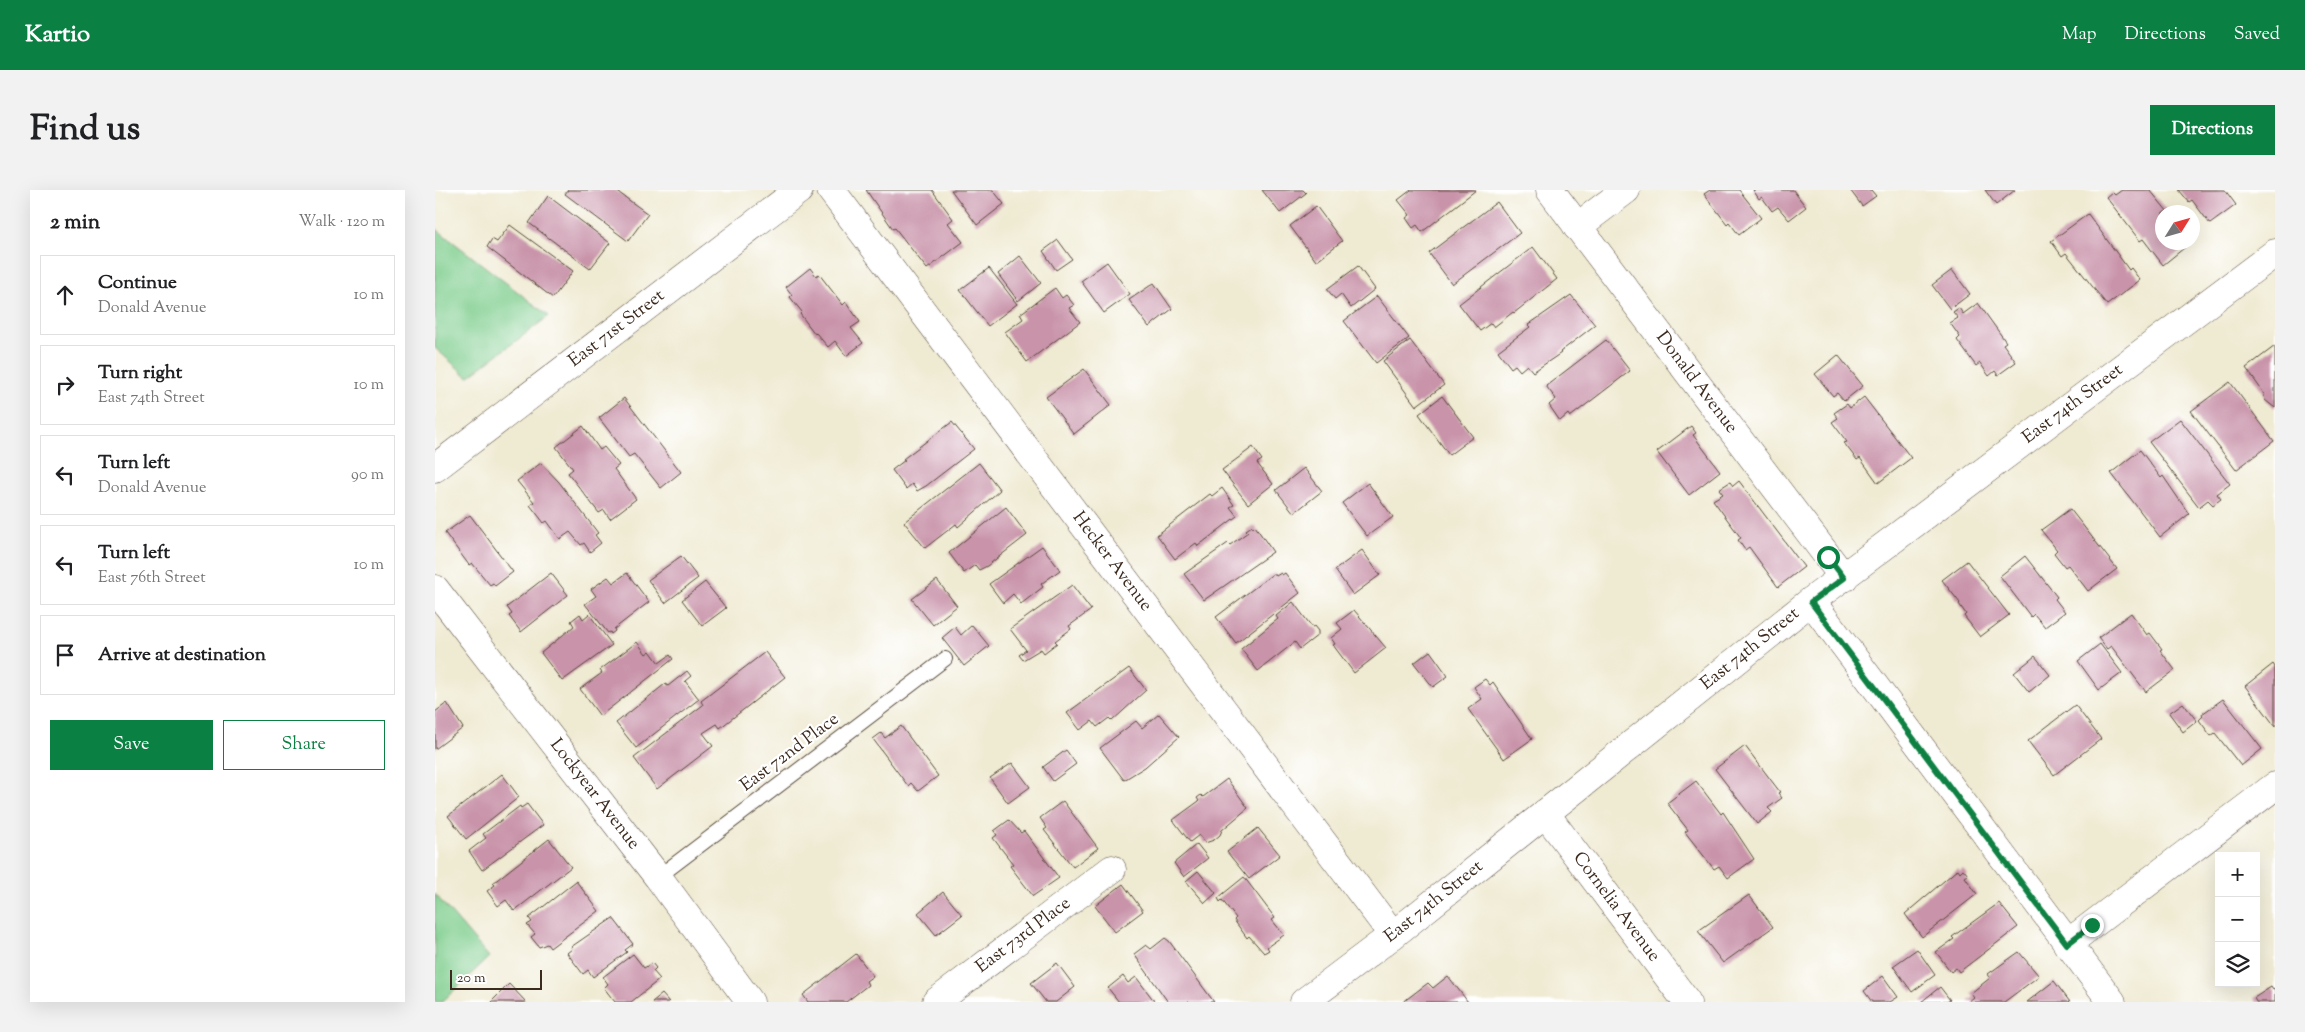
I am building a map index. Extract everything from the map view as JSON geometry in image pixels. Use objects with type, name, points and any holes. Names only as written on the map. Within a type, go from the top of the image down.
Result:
[{"type":"street","name":"East 71st Street","points":[[435,468],[799,190]]},
{"type":"street","name":"Hecker Avenue","points":[[831,190],[1393,935]]},
{"type":"street","name":"Donald Avenue","points":[[1550,190],[1844,578]]},
{"type":"street","points":[[1577,227],[1626,190]]},
{"type":"street","name":"East 74th Street","points":[[1304,1002],[1393,935],[1811,602],[2275,253]]},
{"type":"street","name":"Lockyear Avenue","points":[[435,589],[658,877],[750,1002]]},
{"type":"street","points":[[1811,602],[2067,944],[2113,1002]]},
{"type":"street","points":[[2067,944],[2275,786]]},
{"type":"street","name":"Cornelia Avenue","points":[[1545,813],[1687,1002]]},
{"type":"street","name":"East 73rd Place","points":[[937,1002],[1112,869]]},
{"type":"lane","name":"East 72nd Place","points":[[658,877],[945,659]]},
{"type":"green space","points":[[435,228],[549,316],[468,377],[435,348]]},
{"type":"green space","points":[[435,894],[489,957],[442,1002],[435,1002]]},
{"type":"building","points":[[568,190],[615,190],[648,214],[628,241],[565,194]]},
{"type":"building","points":[[866,190],[932,190],[953,219],[948,223],[963,242],[927,269],[895,228],[893,229]]},
{"type":"building","points":[[951,190],[993,190],[1004,204],[977,225]]},
{"type":"building","points":[[1262,190],[1303,190],[1306,193],[1280,213]]},
{"type":"building","points":[[1411,190],[1476,190],[1422,232],[1417,225],[1413,228],[1406,218],[1410,215],[1398,200]]},
{"type":"building","points":[[1710,190],[1739,190],[1761,218],[1739,235],[1729,222],[1727,224],[1704,194]]},
{"type":"building","points":[[1753,190],[1793,190],[1806,207],[1789,220],[1778,207],[1772,211],[1762,197],[1759,199]]},
{"type":"building","points":[[1850,190],[1871,190],[1876,196],[1862,206]]},
{"type":"building","points":[[1985,190],[2015,190],[1996,205]]},
{"type":"building","points":[[2122,190],[2150,190],[2162,205],[2155,205],[2155,250],[2182,250],[2163,265],[2143,239],[2140,241],[2106,197],[2112,192],[2115,195]]},
{"type":"building","points":[[2179,190],[2225,190],[2236,205],[2210,224],[2200,211],[2200,205],[2196,205],[2192,200],[2189,202]]},
{"type":"building","points":[[548,196],[610,243],[590,269],[529,223]]},
{"type":"building","points":[[1497,202],[1520,233],[1452,284],[1429,253]]},
{"type":"building","points":[[1316,206],[1342,241],[1316,261],[1290,226]]},
{"type":"building","points":[[2088,214],[2129,270],[2131,268],[2140,280],[2107,305],[2066,253],[2062,256],[2051,241]]},
{"type":"building","points":[[510,225],[573,271],[553,298],[487,247],[492,239],[497,242]]},
{"type":"building","points":[[1058,240],[1072,259],[1056,270],[1043,251]]},
{"type":"building","points":[[1533,247],[1557,279],[1494,327],[1491,323],[1480,331],[1459,304]]},
{"type":"building","points":[[1020,256],[1041,283],[1018,301],[998,274]]},
{"type":"building","points":[[1107,262],[1130,294],[1104,313],[1081,281]]},
{"type":"building","points":[[1358,266],[1375,289],[1351,308],[1341,294],[1335,299],[1327,289]]},
{"type":"building","points":[[810,268],[816,276],[819,274],[843,305],[846,302],[860,322],[851,328],[863,343],[846,356],[835,341],[828,347],[815,334],[800,314],[802,312],[790,297],[792,295],[786,287]]},
{"type":"building","points":[[989,268],[1017,304],[988,326],[960,290]]},
{"type":"building","points":[[1952,270],[1970,294],[1950,309],[1932,285]]},
{"type":"building","points":[[1154,283],[1172,309],[1149,327],[1129,300]]},
{"type":"building","points":[[1055,288],[1062,298],[1066,295],[1074,305],[1069,308],[1080,322],[1027,362],[1005,332],[1023,319],[1020,314]]},
{"type":"building","points":[[1571,295],[1595,325],[1561,353],[1533,372],[1527,365],[1520,371],[1515,365],[1511,368],[1498,351],[1530,327],[1528,325]]},
{"type":"building","points":[[1377,296],[1409,338],[1376,363],[1344,321]]},
{"type":"building","points":[[1978,303],[2006,342],[2003,344],[2016,362],[1998,375],[1995,371],[1989,376],[1980,363],[1976,366],[1957,340],[1960,337],[1950,323],[1958,318],[1953,312],[1959,308],[1963,314]]},
{"type":"building","points":[[1410,340],[1444,385],[1416,406],[1383,361]]},
{"type":"building","points":[[1606,340],[1630,371],[1570,417],[1568,414],[1560,421],[1549,405],[1556,399],[1546,386]]},
{"type":"building","points":[[2275,346],[2275,408],[2265,400],[2263,392],[2246,368]]},
{"type":"building","points":[[1838,355],[1863,386],[1844,401],[1837,393],[1833,396],[1815,374]]},
{"type":"building","points":[[1084,369],[1111,405],[1074,434],[1046,397]]},
{"type":"building","points":[[2230,382],[2274,441],[2236,470],[2191,411]]},
{"type":"building","points":[[1442,396],[1473,437],[1449,455],[1419,414]]},
{"type":"building","points":[[1864,397],[1911,458],[1878,483],[1860,458],[1857,460],[1844,443],[1847,442],[1832,422],[1838,418],[1834,413],[1847,404],[1850,408]]},
{"type":"building","points":[[624,398],[681,472],[661,488],[634,454],[629,457],[599,418]]},
{"type":"building","points":[[2180,419],[2230,484],[2217,494],[2221,499],[2213,505],[2208,500],[2199,507],[2149,442]]},
{"type":"building","points":[[952,422],[974,449],[926,486],[917,491],[912,484],[906,489],[892,470],[905,460],[903,459]]},
{"type":"building","points":[[583,426],[600,450],[604,447],[619,465],[614,469],[636,499],[610,519],[604,510],[599,513],[568,473],[573,469],[556,447]]},
{"type":"building","points":[[1691,426],[1696,433],[1693,435],[1720,471],[1689,495],[1657,452]]},
{"type":"building","points":[[1253,447],[1262,460],[1257,463],[1273,484],[1248,504],[1222,470]]},
{"type":"building","points":[[2140,450],[2161,478],[2163,476],[2189,514],[2160,537],[2111,473]]},
{"type":"building","points":[[541,463],[559,482],[598,533],[595,535],[601,543],[590,552],[584,543],[581,545],[570,532],[560,539],[547,521],[544,523],[530,505],[534,502],[517,481]]},
{"type":"building","points":[[979,463],[1000,490],[958,527],[956,524],[925,548],[904,522]]},
{"type":"building","points":[[1304,468],[1322,491],[1294,513],[1276,490]]},
{"type":"building","points":[[1739,481],[1804,567],[1778,587],[1749,547],[1745,550],[1738,540],[1741,538],[1713,500],[1723,494],[1719,489],[1730,482],[1733,486]]},
{"type":"building","points":[[1368,483],[1393,517],[1367,536],[1342,503]]},
{"type":"building","points":[[1222,488],[1234,505],[1230,507],[1237,516],[1198,546],[1196,543],[1175,559],[1157,535],[1210,494],[1212,496]]},
{"type":"building","points":[[1006,507],[1027,535],[987,566],[979,570],[975,565],[964,573],[949,553]]},
{"type":"building","points":[[2070,509],[2117,569],[2088,591],[2068,565],[2065,567],[2054,553],[2057,550],[2041,530]]},
{"type":"building","points":[[470,515],[513,572],[495,586],[493,583],[490,585],[472,563],[469,565],[445,533]]},
{"type":"building","points":[[1252,526],[1253,528],[1255,526],[1273,552],[1204,600],[1184,574],[1228,543],[1230,545],[1248,532],[1246,530]]},
{"type":"building","points":[[1042,546],[1060,570],[1041,584],[1043,587],[1021,604],[1013,594],[1003,603],[989,584]]},
{"type":"building","points":[[1362,550],[1380,575],[1353,595],[1335,570]]},
{"type":"building","points":[[681,556],[698,578],[665,603],[648,580]]},
{"type":"building","points":[[2025,556],[2057,597],[2055,599],[2065,612],[2045,627],[2034,614],[2031,617],[2000,576]]},
{"type":"building","points":[[1967,561],[2009,615],[1980,637],[1964,616],[1966,614],[1960,603],[1942,580]]},
{"type":"building","points":[[551,573],[568,595],[521,632],[509,616],[512,614],[507,607]]},
{"type":"building","points":[[627,573],[649,602],[614,629],[615,631],[611,634],[610,632],[608,633],[585,604],[596,596],[591,589],[608,577],[613,583]]},
{"type":"building","points":[[1274,573],[1276,576],[1285,573],[1300,593],[1236,643],[1216,617]]},
{"type":"building","points":[[937,580],[957,606],[933,625],[912,599]]},
{"type":"building","points":[[705,582],[726,608],[702,626],[682,600]]},
{"type":"building","points":[[1072,585],[1091,610],[1069,626],[1071,629],[1055,641],[1057,643],[1044,653],[1041,649],[1023,660],[1019,655],[1026,650],[1010,629]]},
{"type":"building","points":[[1293,602],[1312,627],[1314,626],[1318,631],[1318,635],[1300,649],[1295,642],[1258,671],[1241,649],[1278,619],[1276,616]]},
{"type":"building","points":[[1354,610],[1386,648],[1354,673],[1333,645],[1335,644],[1331,638],[1342,629],[1337,623]]},
{"type":"building","points":[[2131,613],[2147,635],[2150,633],[2175,670],[2146,692],[2111,646],[2107,649],[2098,638]]},
{"type":"building","points":[[580,614],[583,619],[589,614],[612,645],[562,681],[541,653],[574,626],[571,621]]},
{"type":"building","points":[[972,625],[989,646],[964,666],[942,638],[955,627],[961,635]]},
{"type":"building","points":[[637,642],[646,654],[650,651],[659,663],[670,655],[673,659],[600,716],[580,689],[602,673],[600,670]]},
{"type":"building","points":[[2100,644],[2122,673],[2099,690],[2078,661]]},
{"type":"building","points":[[1430,651],[1448,676],[1433,687],[1414,663]]},
{"type":"building","points":[[765,652],[785,677],[720,728],[717,724],[703,733],[713,746],[657,789],[634,758],[703,705],[701,701]]},
{"type":"building","points":[[2035,656],[2050,675],[2029,692],[2014,673]]},
{"type":"building","points":[[2273,664],[2275,667],[2275,726],[2245,686]]},
{"type":"building","points":[[1129,668],[1146,690],[1112,721],[1109,718],[1097,727],[1092,721],[1080,730],[1067,713]]},
{"type":"building","points":[[687,671],[691,676],[685,681],[699,699],[636,748],[616,723],[665,684],[668,686]]},
{"type":"building","points":[[1485,679],[1490,685],[1493,682],[1532,739],[1504,759],[1468,709],[1482,699],[1474,687]]},
{"type":"building","points":[[2223,699],[2262,749],[2241,766],[2215,733],[2211,736],[2199,720],[2203,716],[2202,714]]},
{"type":"building","points":[[447,703],[463,728],[435,749],[435,712]]},
{"type":"building","points":[[2183,703],[2197,721],[2183,732],[2169,713]]},
{"type":"building","points":[[2075,705],[2101,739],[2054,775],[2028,741]]},
{"type":"building","points":[[1159,714],[1179,737],[1145,767],[1124,780],[1100,748],[1136,721],[1142,728]]},
{"type":"building","points":[[901,726],[938,776],[918,791],[911,783],[908,786],[873,739],[881,733],[885,738]]},
{"type":"building","points":[[1745,746],[1780,792],[1778,793],[1782,798],[1768,808],[1772,812],[1757,824],[1715,769]]},
{"type":"building","points":[[1066,750],[1076,764],[1053,781],[1043,767]]},
{"type":"building","points":[[1012,763],[1030,787],[1008,803],[990,778]]},
{"type":"building","points":[[502,774],[519,797],[466,839],[448,816]]},
{"type":"building","points":[[1227,779],[1248,808],[1222,830],[1220,835],[1214,840],[1205,843],[1199,835],[1190,842],[1173,820],[1199,801],[1197,798],[1201,795],[1203,797]]},
{"type":"building","points":[[1696,781],[1721,814],[1723,812],[1754,859],[1728,878],[1719,866],[1714,869],[1685,832],[1688,830],[1667,803]]},
{"type":"building","points":[[1063,801],[1098,848],[1073,867],[1044,830],[1047,828],[1040,818]]},
{"type":"building","points":[[527,804],[543,825],[482,870],[469,851],[486,838],[483,834],[520,806],[521,808]]},
{"type":"building","points":[[1009,820],[1021,833],[1024,831],[1059,878],[1033,896],[1010,866],[1013,864],[993,838],[997,835],[994,831]]},
{"type":"building","points":[[1258,828],[1280,855],[1249,879],[1227,852]]},
{"type":"building","points":[[549,839],[571,867],[514,911],[506,900],[498,906],[487,891],[495,885],[493,883]]},
{"type":"building","points":[[1197,844],[1208,858],[1184,877],[1174,863]]},
{"type":"building","points":[[1958,869],[1960,872],[1963,869],[1968,875],[1965,877],[1977,894],[1922,937],[1905,914]]},
{"type":"building","points":[[1198,871],[1216,893],[1205,903],[1186,881]]},
{"type":"building","points":[[1244,877],[1275,918],[1272,920],[1284,935],[1267,947],[1269,950],[1264,953],[1249,936],[1247,938],[1234,920],[1236,918],[1222,900],[1220,902],[1218,898]]},
{"type":"building","points":[[576,881],[599,911],[550,948],[547,944],[539,947],[531,937],[535,934],[527,925],[532,922],[529,918]]},
{"type":"building","points":[[1123,884],[1143,911],[1115,932],[1095,906]]},
{"type":"building","points":[[943,892],[962,915],[936,935],[918,913]]},
{"type":"building","points":[[1749,895],[1773,927],[1723,963],[1698,931]]},
{"type":"building","points":[[1999,903],[2018,927],[1959,972],[1956,968],[1951,972],[1936,952],[1954,939],[1952,937]]},
{"type":"building","points":[[613,918],[633,944],[625,950],[627,952],[593,977],[588,970],[583,974],[567,953],[572,949],[571,947]]},
{"type":"building","points":[[1165,938],[1214,1002],[1168,1002],[1134,954],[1146,945],[1151,949]]},
{"type":"building","points":[[1917,949],[1935,975],[1912,992],[1893,966]]},
{"type":"building","points":[[2019,952],[2039,976],[2004,1002],[1968,1002],[1974,997],[1971,993],[1990,978],[1988,974]]},
{"type":"building","points":[[633,954],[644,968],[652,963],[656,968],[653,971],[660,979],[631,1002],[615,1002],[604,988],[608,984],[603,977]]},
{"type":"building","points":[[856,954],[873,976],[866,981],[868,985],[846,1002],[808,1002],[803,995]]},
{"type":"building","points":[[1057,963],[1075,987],[1056,1002],[1046,1002],[1031,983]]},
{"type":"building","points":[[1123,976],[1128,983],[1136,977],[1155,1002],[1119,1002],[1108,988]]},
{"type":"building","points":[[1448,976],[1468,1002],[1403,1002],[1428,983],[1433,988]]},
{"type":"building","points":[[1883,976],[1898,997],[1890,1002],[1872,1002],[1864,991]]},
{"type":"building","points":[[2054,981],[2070,1002],[2027,1002]]},
{"type":"building","points":[[509,984],[526,1002],[491,1002]]},
{"type":"building","points":[[1940,987],[1950,1000],[1947,1002],[1921,1002]]},
{"type":"building","points":[[2271,987],[2273,990],[2275,989],[2275,1002],[2256,1002],[2254,998]]},
{"type":"building","points":[[662,994],[669,1002],[652,1002]]},
{"type":"route","points":[[1828,557],[1844,578],[1811,602],[2067,944],[2092,925]]}]
